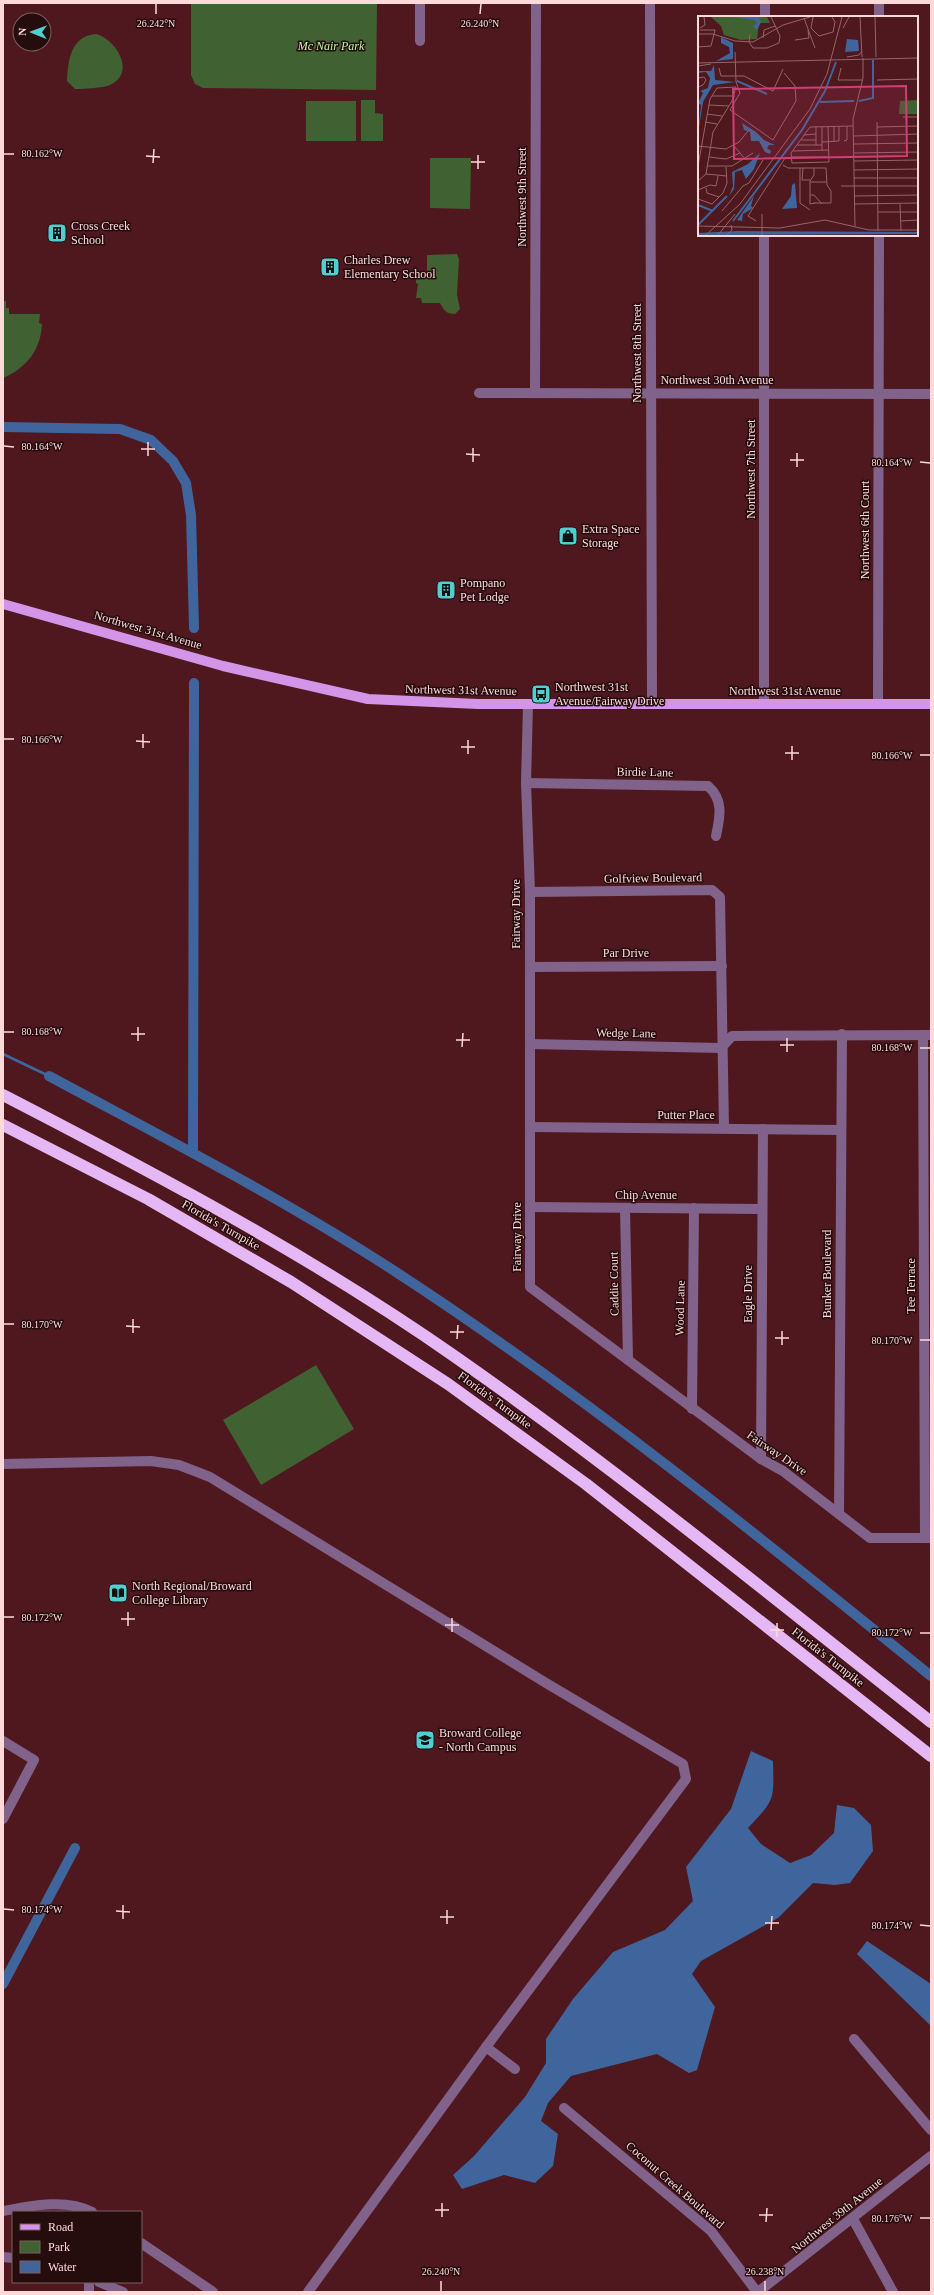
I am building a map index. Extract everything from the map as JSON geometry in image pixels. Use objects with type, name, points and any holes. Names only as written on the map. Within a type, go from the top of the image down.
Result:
[{"type":"highway","name":"Florida's Turnpike","points":[[3,1095],[161,1177],[295,1253],[455,1356],[599,1460],[931,1722]]},
{"type":"highway","name":"Florida's Turnpike","points":[[3,1125],[148,1199],[291,1282],[448,1384],[586,1484],[931,1756]]},
{"type":"main road","name":"Northwest 31st Avenue","points":[[3,604],[223,666],[368,699],[424,703],[528,704],[931,704]]},
{"type":"street","points":[[420,3],[420,41]]},
{"type":"street","name":"Northwest 9th Street","points":[[535,391],[536,3]]},
{"type":"street","name":"Northwest 8th Street","points":[[650,3],[652,703]]},
{"type":"street","points":[[765,3],[765,16]]},
{"type":"street","points":[[879,3],[879,16]]},
{"type":"street","name":"Northwest 7th Street","points":[[764,236],[764,704]]},
{"type":"street","name":"Northwest 6th Court","points":[[878,704],[879,236]]},
{"type":"street","name":"Northwest 30th Avenue","points":[[480,392],[535,391],[931,394]]},
{"type":"street","name":"Fairway Drive","points":[[528,704],[526,783],[530,892],[530,1287],[760,1460],[782,1470],[870,1538],[928,1538]]},
{"type":"street","name":"Birdie Lane","points":[[526,783],[708,786],[715,792],[720,802],[716,836]]},
{"type":"street","name":"Golfview Boulevard","points":[[530,892],[712,890],[720,897],[722,966],[721,1048],[724,1128]]},
{"type":"street","name":"Par Drive","points":[[530,967],[722,966]]},
{"type":"street","points":[[721,1048],[732,1036],[842,1034],[927,1035]]},
{"type":"street","name":"Bunker Boulevard","points":[[839,1514],[842,1034]]},
{"type":"street","name":"Tee Terrace","points":[[927,1035],[928,1538]]},
{"type":"street","name":"Wedge Lane","points":[[530,1044],[721,1048]]},
{"type":"street","name":"Putter Place","points":[[530,1127],[841,1130]]},
{"type":"street","name":"Eagle Drive","points":[[760,1460],[763,1129]]},
{"type":"street","name":"Chip Avenue","points":[[530,1207],[762,1209]]},
{"type":"street","name":"Caddie Court","points":[[625,1208],[628,1360]]},
{"type":"street","name":"Wood Lane","points":[[692,1409],[694,1208]]},
{"type":"street","points":[[3,1464],[151,1461],[179,1464],[210,1477],[546,1684],[683,1764],[686,1779],[486,2047],[308,2292]]},
{"type":"street","points":[[3,1742],[34,1760],[3,1819]]},
{"type":"street","points":[[854,2039],[931,2130]]},
{"type":"street","points":[[486,2047],[515,2070]]},
{"type":"street","name":"Coconut Creek Boulevard","points":[[564,2108],[711,2231],[758,2292]]},
{"type":"street","name":"Northwest 39th Avenue","points":[[758,2292],[853,2219],[931,2156]]},
{"type":"street","points":[[3,2211],[32,2206],[59,2205],[87,2211]]},
{"type":"street","points":[[853,2219],[893,2292]]},
{"type":"street","points":[[142,2244],[213,2292]]},
{"type":"street","points":[[100,2283],[123,2292]]},
{"type":"green space","name":"Mc Nair Park","points":[[191,3],[377,3],[376,90],[203,88],[195,84],[191,75]]},
{"type":"green space","points":[[96,34],[110,42],[116,49],[121,57],[123,65],[122,73],[118,80],[110,85],[75,89],[67,81],[68,66],[72,51],[81,40],[87,36]]},
{"type":"green space","points":[[361,100],[375,100],[375,113],[383,114],[383,141],[361,141]]},
{"type":"green space","points":[[306,101],[356,101],[356,141],[306,141]]},
{"type":"green space","points":[[430,158],[471,158],[470,209],[430,208]]},
{"type":"green space","points":[[457,254],[459,259],[457,295],[460,309],[455,314],[452,314],[446,312],[440,303],[422,303],[421,298],[416,298],[418,284],[416,283],[416,274],[427,273],[427,255]]},
{"type":"green space","points":[[3,301],[6,301],[6,308],[9,308],[9,314],[40,314],[39,323],[42,324],[39,342],[31,357],[19,369],[3,378]]},
{"type":"green space","points":[[316,1365],[354,1429],[261,1485],[223,1420]]},
{"type":"water","points":[[751,1751],[773,1761],[773,1792],[771,1799],[768,1805],[748,1828],[761,1844],[790,1863],[811,1855],[834,1833],[837,1805],[854,1808],[871,1825],[873,1851],[850,1883],[835,1885],[813,1883],[778,1918],[701,1961],[692,1974],[715,2007],[697,2070],[689,2073],[657,2054],[571,2076],[548,2103],[541,2121],[558,2134],[553,2166],[535,2183],[504,2175],[462,2189],[453,2175],[474,2156],[525,2097],[546,2063],[546,2039],[573,1999],[613,1952],[665,1930],[693,1901],[686,1867],[731,1809]]},
{"type":"water","points":[[867,1941],[931,1984],[931,2026],[857,1954]]},
{"type":"waterway","points":[[3,427],[120,429],[151,440],[173,461],[186,483],[191,515],[194,628]]},
{"type":"waterway","points":[[193,1153],[194,683]]},
{"type":"waterway","points":[[3,1054],[49,1076]]},
{"type":"waterway","points":[[49,1076],[224,1170],[311,1219],[396,1272],[466,1319],[602,1416],[669,1467],[735,1518],[931,1676]]},
{"type":"waterway","points":[[3,1984],[75,1848]]},
{"type":"place","name":"Cross Creek School","points":[[57,233]]},
{"type":"place","name":"Charles Drew Elementary School","points":[[330,267]]},
{"type":"place","name":"Extra Space Storage","points":[[568,536]]},
{"type":"place","name":"Pompano Pet Lodge","points":[[446,590]]},
{"type":"place","name":"Northwest 31st Avenue/Fairway Drive","points":[[541,694]]},
{"type":"place","name":"North Regional/Broward College Library","points":[[118,1593]]},
{"type":"place","name":"Broward College - North Campus","points":[[425,1740]]}]
